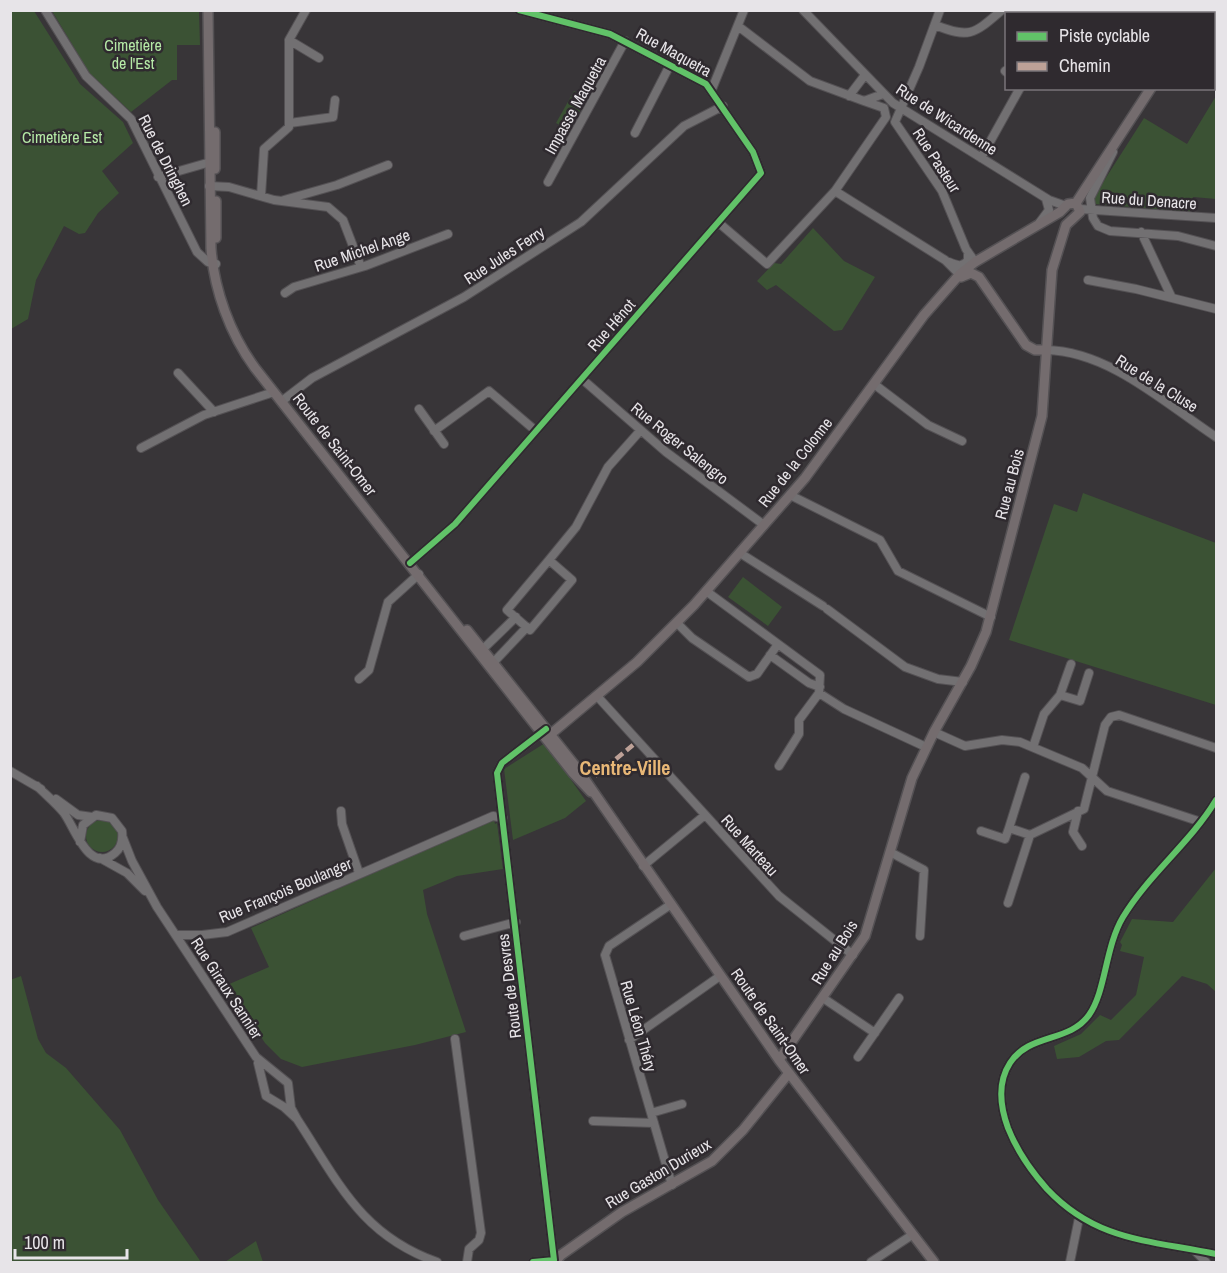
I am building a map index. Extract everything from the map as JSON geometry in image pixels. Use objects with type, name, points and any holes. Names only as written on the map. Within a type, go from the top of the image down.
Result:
[{"type":"main road","points":[[208,10],[212,162]]},
{"type":"main road","name":"Route de Saint-Omer","points":[[213,10],[211,262],[220,294],[242,347],[274,392],[546,734],[579,772],[779,1060],[934,1263]]},
{"type":"main road","name":"Rue au Bois","points":[[779,1060],[866,933],[909,786],[926,747],[963,682],[991,617],[1042,416],[1052,270],[1066,225],[1074,218],[1078,206],[1150,90]]},
{"type":"main road","name":"Rue de la Colonne","points":[[546,734],[597,696],[677,623],[706,591],[790,495],[924,315],[959,277],[975,262],[1070,202],[1078,206]]},
{"type":"main road","points":[[1065,207],[1067,215],[1074,218]]},
{"type":"main road","points":[[959,277],[971,273],[979,277],[1026,345],[1033,350],[1046,350]]},
{"type":"main road","name":"Rue Gaston Durieux","points":[[554,1261],[622,1212],[672,1185],[722,1153],[789,1073]]},
{"type":"street","name":"Rue de Dringhen","points":[[45,10],[86,76],[131,119],[196,252],[211,262]]},
{"type":"street","points":[[261,196],[264,149],[270,141],[285,131],[290,123],[289,40],[306,10]]},
{"type":"street","name":"Rue Maquetra","points":[[519,10],[582,26],[625,41],[712,89]]},
{"type":"street","points":[[712,89],[744,10]]},
{"type":"street","name":"Rue de Wicardenne","points":[[802,10],[883,94],[900,108],[1042,196],[1065,207]]},
{"type":"street","points":[[900,108],[919,68],[940,10]]},
{"type":"street","points":[[935,25],[958,34],[971,33],[1002,10]]},
{"type":"street","points":[[719,223],[768,264],[835,191],[887,116],[882,107],[810,81],[738,26]]},
{"type":"street","points":[[289,40],[319,58]]},
{"type":"street","name":"Impasse Maquetra","points":[[548,182],[625,41]]},
{"type":"street","points":[[635,133],[670,65]]},
{"type":"street","points":[[849,96],[866,75]]},
{"type":"street","name":"Rue Hénot","points":[[410,563],[451,528],[719,223],[761,172],[753,152],[712,89]]},
{"type":"street","points":[[981,158],[1019,90]]},
{"type":"street","points":[[864,101],[883,94]]},
{"type":"street","points":[[290,123],[333,117],[335,100]]},
{"type":"street","name":"Rue Jules Ferry","points":[[282,401],[312,378],[464,297],[581,222],[684,126],[723,106]]},
{"type":"street","name":"Rue Pasteur","points":[[900,108],[896,116],[896,125],[942,191],[968,252],[975,262]]},
{"type":"street","points":[[1122,134],[1091,195],[1091,210],[1096,224],[1104,230],[1178,236],[1216,246]]},
{"type":"street","points":[[158,177],[212,162]]},
{"type":"street","points":[[280,201],[337,185],[388,165]]},
{"type":"street","points":[[213,186],[280,201],[320,204],[335,212],[345,224],[361,267]]},
{"type":"street","points":[[835,191],[945,260],[962,265],[968,260],[968,252]]},
{"type":"street","points":[[1040,222],[1049,210],[1042,196]]},
{"type":"street","name":"Rue du Denacre","points":[[1078,206],[1091,210],[1216,219]]},
{"type":"street","points":[[1141,232],[1171,296]]},
{"type":"street","name":"Rue Michel Ange","points":[[285,293],[297,286],[361,267],[448,234]]},
{"type":"street","points":[[979,277],[977,267],[984,257]]},
{"type":"street","points":[[945,260],[959,277]]},
{"type":"street","points":[[1088,280],[1171,296],[1216,309]]},
{"type":"street","name":"Rue de la Cluse","points":[[1046,350],[1062,351],[1108,368],[1141,386],[1216,437]]},
{"type":"street","points":[[178,373],[214,412]]},
{"type":"street","name":"Rue Roger Salengro","points":[[582,379],[640,431],[764,525]]},
{"type":"street","points":[[874,384],[928,425],[962,441]]},
{"type":"street","points":[[434,430],[489,391],[536,431]]},
{"type":"street","points":[[141,448],[214,412],[274,392]]},
{"type":"street","points":[[419,409],[444,444]]},
{"type":"street","points":[[549,560],[572,580],[530,630],[507,610],[576,527],[608,466],[640,431]]},
{"type":"street","points":[[790,495],[880,540],[898,571],[991,617]]},
{"type":"street","points":[[740,553],[825,607],[905,667],[938,679],[963,682]]},
{"type":"street","points":[[359,679],[369,670],[388,602],[419,574]]},
{"type":"street","points":[[706,591],[818,672],[819,690],[799,720],[799,734],[779,766]]},
{"type":"street","points":[[481,651],[516,617]]},
{"type":"street","points":[[677,623],[689,635],[747,676],[756,675],[778,644]]},
{"type":"street","points":[[492,664],[527,627]]},
{"type":"street","points":[[770,655],[844,709],[926,747]]},
{"type":"street","points":[[1033,747],[1044,714],[1060,695],[1071,664]]},
{"type":"street","points":[[1060,695],[1080,701],[1089,673]]},
{"type":"street","name":"Rue Marteau","points":[[597,696],[783,900],[852,955]]},
{"type":"street","points":[[1009,828],[1030,835],[1083,808],[1107,722],[1116,715],[1216,748]]},
{"type":"street","points":[[934,732],[965,746],[1006,740],[1033,747],[1078,766],[1107,791],[1201,822]]},
{"type":"street","name":"Route de Desvres","points":[[546,734],[498,769],[554,1261]]},
{"type":"street","points":[[10,771],[37,786],[78,815],[92,817],[104,815],[114,819],[120,826],[123,838],[157,907]]},
{"type":"street","points":[[981,831],[1005,839],[1025,777]]},
{"type":"street","points":[[37,786],[64,814],[88,853],[133,878],[176,935]]},
{"type":"street","points":[[1212,1259],[1192,1250],[1114,1234],[1079,1218],[1045,1187],[1019,1151],[1005,1116],[1002,1083],[1007,1068],[1020,1051],[1037,1041],[1072,1030],[1091,1012],[1113,938],[1122,918],[1201,822],[1216,800]]},
{"type":"street","points":[[342,811],[342,825],[359,873]]},
{"type":"street","points":[[1078,811],[1073,832],[1082,846]]},
{"type":"street","points":[[643,866],[705,815]]},
{"type":"street","name":"Rue François Boulanger","points":[[176,935],[226,932],[493,816],[503,818]]},
{"type":"street","points":[[80,842],[81,828],[92,817]]},
{"type":"street","points":[[1008,903],[1030,835]]},
{"type":"street","points":[[98,858],[114,854],[123,838]]},
{"type":"street","points":[[890,852],[924,870],[920,936]]},
{"type":"street","name":"Rue Léon Théry","points":[[670,904],[609,946],[605,953],[672,1185]]},
{"type":"street","points":[[464,936],[516,922]]},
{"type":"street","name":"Rue Giraux Sannier","points":[[176,935],[256,1057],[278,1076]]},
{"type":"street","points":[[629,1040],[720,976]]},
{"type":"street","points":[[823,998],[875,1033]]},
{"type":"street","points":[[858,1057],[898,998]]},
{"type":"street","points":[[455,1039],[481,1233],[479,1240],[469,1249],[467,1263]]},
{"type":"street","name":"Rue Giraux Sannier","points":[[256,1057],[264,1085]]},
{"type":"street","points":[[297,1119],[288,1083],[278,1076],[269,1077],[264,1085],[265,1095],[297,1119],[348,1198],[367,1221],[391,1241],[437,1263]]},
{"type":"street","points":[[276,1101],[285,1098],[289,1091]]},
{"type":"street","points":[[651,1113],[682,1104]]},
{"type":"street","points":[[593,1121],[654,1123]]},
{"type":"street","points":[[1070,1263],[1079,1218]]},
{"type":"street","points":[[871,1263],[912,1235]]},
{"type":"street","points":[[533,1263],[554,1261]]},
{"type":"green space","name":"Cimetière Est","points":[[11,10],[34,11],[80,84],[123,122],[133,143],[102,171],[119,193],[98,213],[85,233],[79,234],[64,226],[36,280],[28,319],[11,329]]},
{"type":"green space","name":"Cimetière de l'Est","points":[[52,11],[199,11],[200,45],[177,45],[177,80],[172,80],[131,112],[90,74]]},
{"type":"green space","points":[[574,91],[587,98],[569,130],[556,123]]},
{"type":"green space","points":[[1216,96],[1216,199],[1193,197],[1190,212],[1095,204],[1093,198],[1144,118],[1187,144]]},
{"type":"green space","points":[[813,228],[844,261],[875,277],[842,330],[834,331],[776,285],[767,290],[757,281],[774,263],[781,264]]},
{"type":"green space","points":[[1083,493],[1216,543],[1216,705],[1009,640],[1054,504],[1077,512]]},
{"type":"green space","points":[[743,577],[782,607],[768,626],[728,597]]},
{"type":"green space","points":[[545,743],[586,801],[565,818],[513,840],[504,769]]},
{"type":"green space","points":[[494,819],[495,824],[497,823],[503,869],[457,876],[423,890],[427,914],[466,1032],[415,1045],[302,1067],[281,1059],[265,1043],[227,985],[269,967],[251,928]]},
{"type":"green space","points":[[102,820],[114,824],[118,836],[114,848],[102,852],[90,848],[86,836],[90,824]]},
{"type":"green space","points":[[1216,868],[1216,992],[1207,984],[1182,976],[1119,1040],[1106,1041],[1079,1057],[1057,1059],[1054,1046],[1081,1034],[1100,1015],[1111,1020],[1136,995],[1144,957],[1120,951],[1122,945],[1120,942],[1132,919],[1173,922]]},
{"type":"green space","points":[[21,976],[38,1039],[46,1053],[66,1068],[120,1130],[158,1200],[201,1262],[11,1262],[10,980]]},
{"type":"green space","points":[[256,1241],[263,1262],[225,1262]]},
{"type":"marked path","points":[[595,776],[633,745]]},
{"type":"cycle path","points":[[410,563],[455,524],[761,173],[753,152],[706,84],[610,34],[519,10]]},
{"type":"cycle path","points":[[533,1262],[554,1260],[497,773],[502,763],[546,729]]},
{"type":"cycle path","points":[[1216,800],[1195,830],[1145,886],[1123,917],[1112,942],[1099,994],[1089,1015],[1071,1030],[1038,1042],[1018,1053],[1003,1078],[1001,1095],[1005,1120],[1020,1153],[1047,1189],[1066,1206],[1085,1220],[1126,1236],[1216,1254]]},
{"type":"district","name":"Centre-Ville","points":[[625,768]]}]
